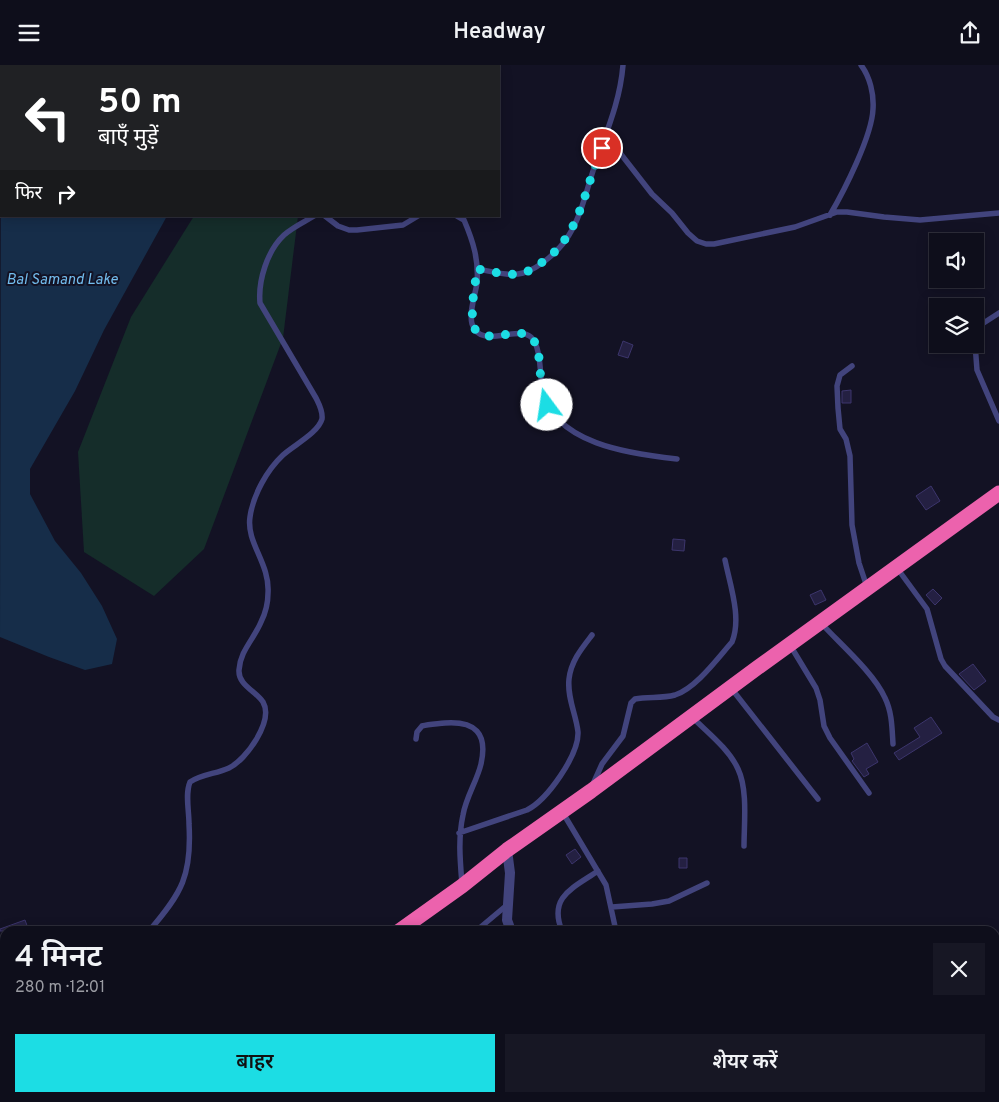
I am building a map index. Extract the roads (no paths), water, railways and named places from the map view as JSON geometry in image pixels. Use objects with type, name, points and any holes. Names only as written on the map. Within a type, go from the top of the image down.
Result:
[{"type":"highway","points":[[406,926],[999,493]]},
{"type":"street","points":[[508,850],[510,873],[507,905],[509,926]]},
{"type":"lane","points":[[477,269],[509,274],[522,273],[537,266],[555,252],[569,237],[578,219],[596,160],[619,96],[623,65]]},
{"type":"lane","points":[[830,215],[855,167],[873,110],[873,94],[869,78],[861,65]]},
{"type":"lane","points":[[606,135],[652,194],[672,213],[688,233],[698,241],[706,244],[714,244],[795,227],[847,211],[920,220],[999,213]]},
{"type":"lane","points":[[153,926],[174,899],[186,875],[190,843],[188,793],[190,782],[196,778],[230,767],[241,758],[257,738],[264,725],[266,713],[263,702],[240,678],[239,671],[244,651],[262,621],[268,596],[268,579],[251,535],[250,518],[256,495],[276,461],[317,428],[322,419],[322,409],[260,303],[260,285],[273,249],[283,236],[312,217]]},
{"type":"lane","points":[[326,217],[338,226],[349,230],[403,225],[416,217]]},
{"type":"lane","points":[[460,217],[464,220],[477,255],[472,307],[473,326],[481,335],[492,336],[519,333],[528,335],[533,339],[537,348],[542,390],[547,405],[552,413],[572,431],[597,444],[640,455],[677,459]]},
{"type":"lane","points":[[984,323],[999,313]]},
{"type":"lane","points":[[976,353],[977,370],[999,421]]},
{"type":"lane","points":[[852,366],[840,375],[837,386],[838,408],[840,429],[846,439],[850,456],[852,525],[867,589]]},
{"type":"lane","points":[[591,791],[597,774],[623,736],[631,703],[642,697],[676,695],[686,689],[732,642],[736,632],[737,621],[725,559]]},
{"type":"lane","points":[[897,568],[927,609],[941,659],[945,666],[993,717],[999,720]]},
{"type":"lane","points":[[821,623],[877,684],[885,697],[890,712],[893,744]]},
{"type":"lane","points":[[459,833],[527,811],[537,805],[548,794],[574,753],[578,730],[569,699],[568,680],[570,669],[577,655],[592,635]]},
{"type":"lane","points":[[790,645],[816,689],[820,699],[824,726],[830,738],[868,793]]},
{"type":"lane","points":[[731,688],[818,799]]},
{"type":"lane","points":[[692,717],[728,754],[738,769],[742,783],[744,846]]},
{"type":"lane","points":[[416,739],[417,732],[422,726],[457,722],[468,725],[478,731],[482,742],[484,752],[481,767],[463,813],[459,833],[458,850],[462,886]]},
{"type":"lane","points":[[562,811],[606,885],[615,926]]},
{"type":"lane","points":[[560,926],[557,912],[558,904],[565,893],[598,871]]},
{"type":"lane","points":[[612,907],[652,905],[670,901],[707,883]]},
{"type":"lane","points":[[482,926],[507,905]]},
{"type":"water","name":"Bal Samand Lake","points":[[1,217],[166,217],[104,330],[75,391],[30,469],[30,494],[55,541],[81,573],[102,606],[117,639],[112,664],[85,670],[0,637]]}]
